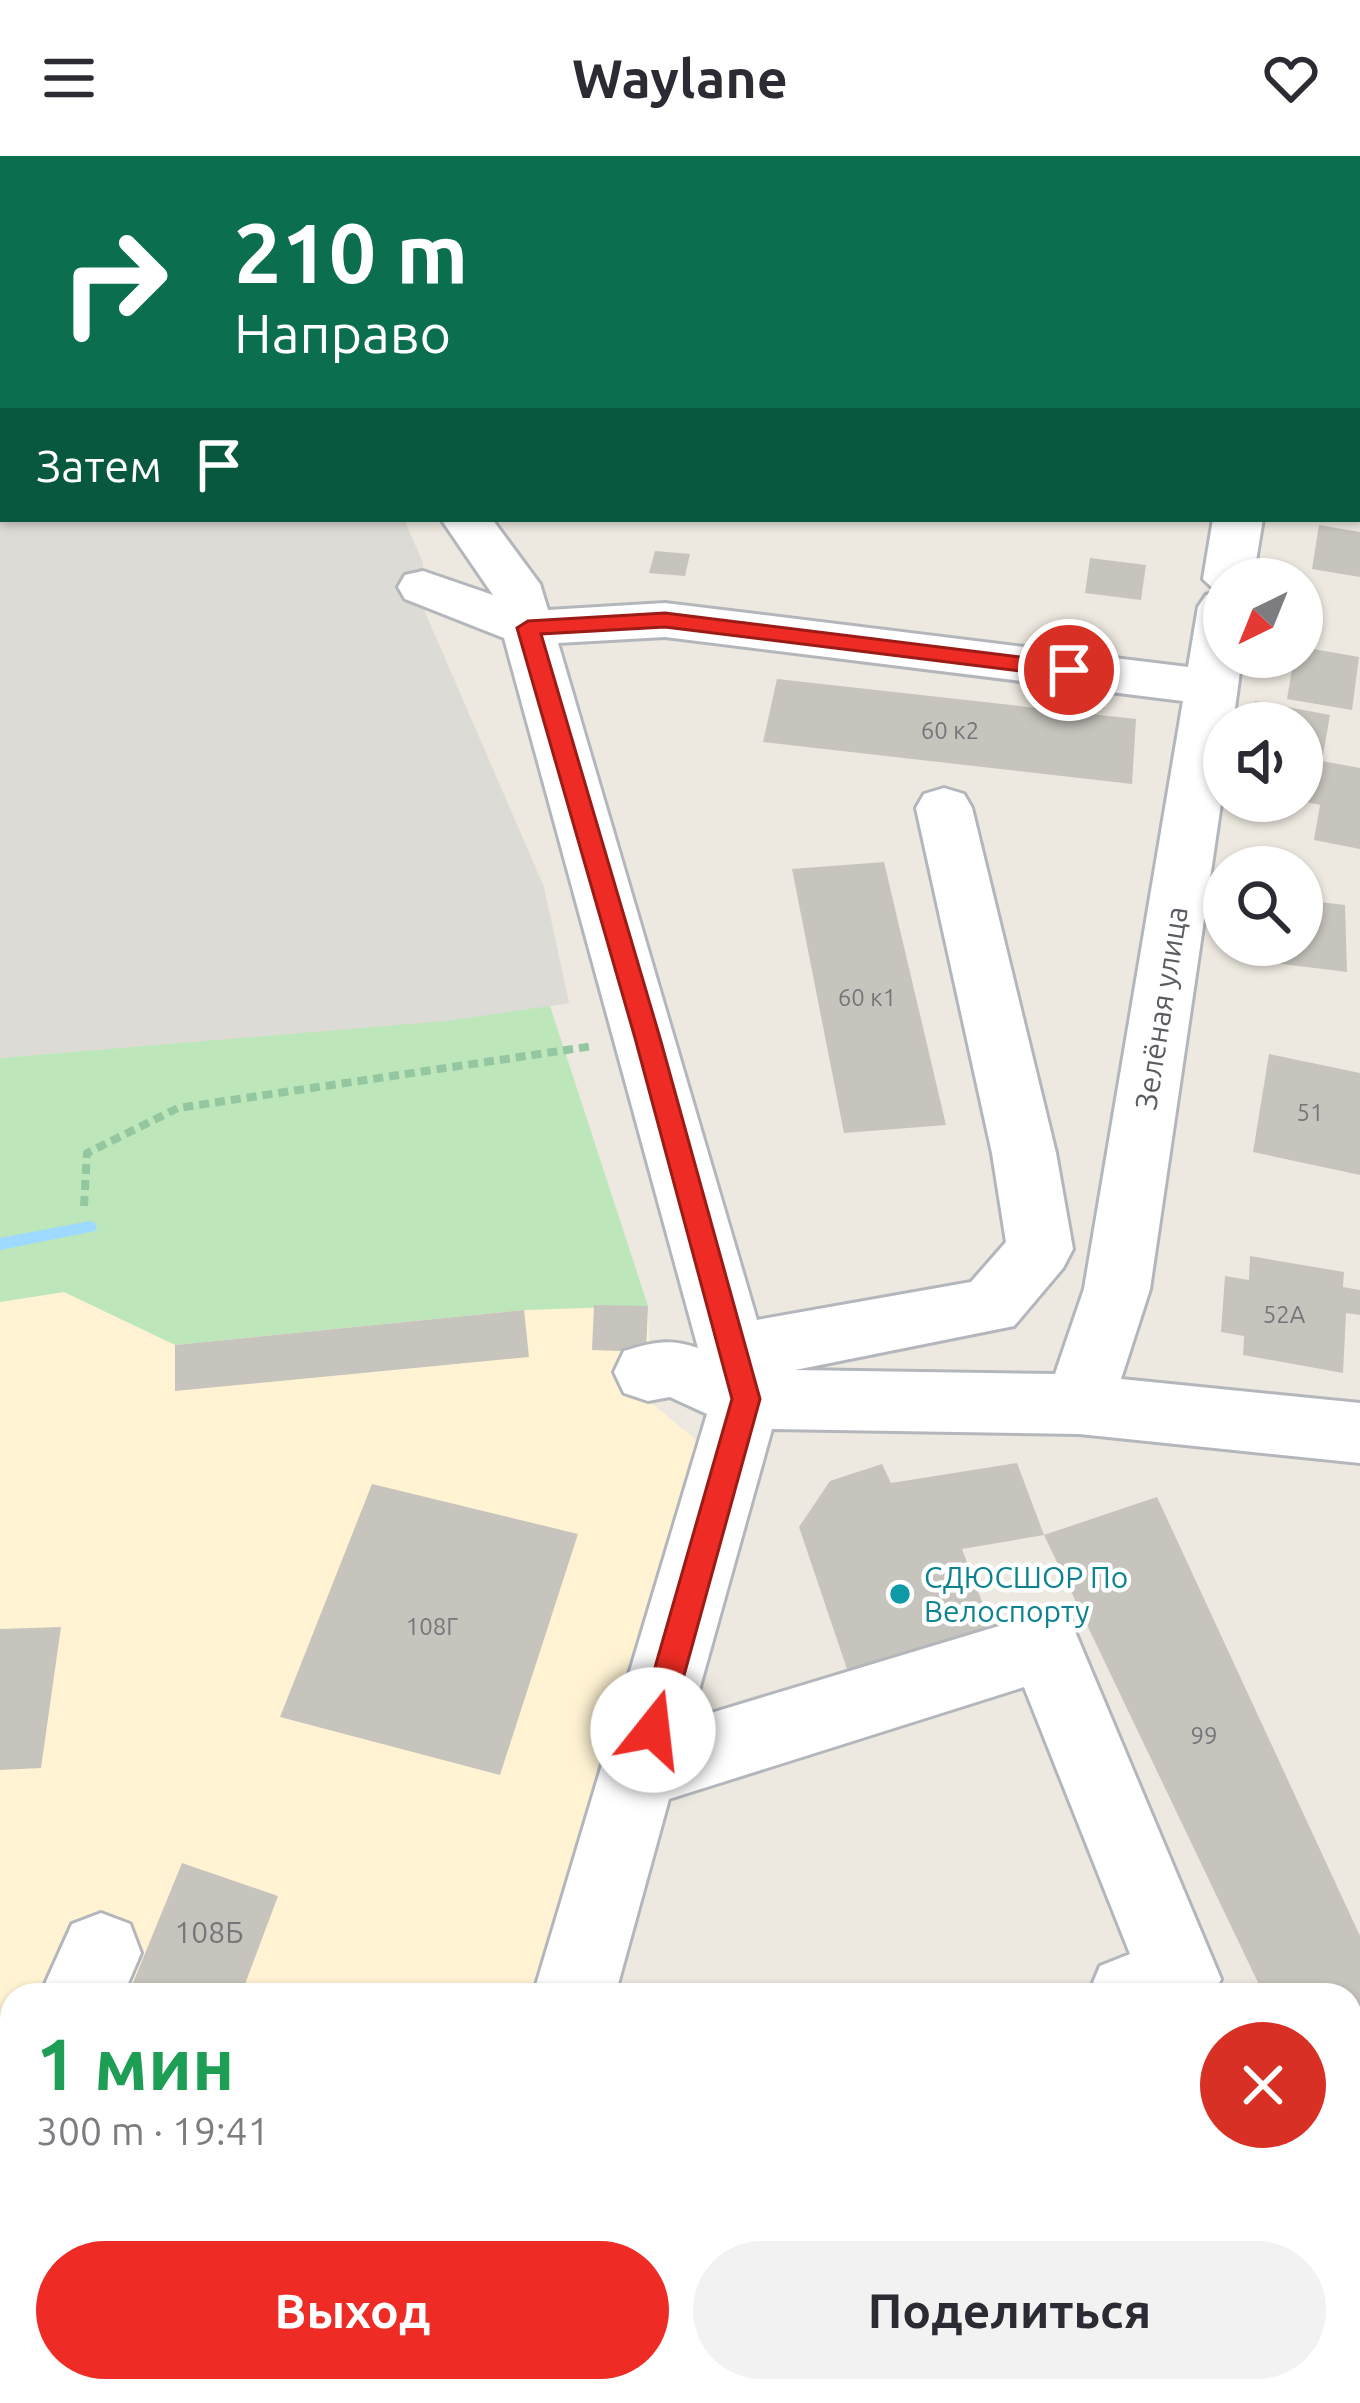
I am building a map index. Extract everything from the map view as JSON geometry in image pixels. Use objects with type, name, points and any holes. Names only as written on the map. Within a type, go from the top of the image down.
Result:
[{"type":"street","points":[[468,522],[515,584],[648,1038],[740,1376],[641,1771],[578,1983]]},
{"type":"street","points":[[1232,558],[1238,522]]},
{"type":"street","points":[[423,586],[528,628],[665,620],[1211,688]]},
{"type":"street","name":"Зелёная улица","points":[[1079,1403],[1117,1289],[1213,678]]},
{"type":"street","points":[[740,1376],[990,1306],[1040,1249],[1024,1153],[944,808]]},
{"type":"street","points":[[648,1372],[673,1368],[1360,1433]]},
{"type":"street","points":[[641,1771],[1045,1646],[1180,1979],[1167,1983]]},
{"type":"path","points":[[84,1206],[87,1153],[178,1108],[648,1038]]},
{"type":"shaded area","points":[[0,522],[405,522],[423,563],[422,605],[544,887],[569,1003],[467,1020],[0,1058]]},
{"type":"shaded area","points":[[64,1292],[176,1345],[524,1310],[648,1306],[650,1402],[701,1444],[539,1983],[0,1983],[0,1302]]},
{"type":"green space","points":[[550,1006],[648,1306],[524,1310],[175,1345],[64,1292],[0,1302],[0,1058],[446,1021]]},
{"type":"building","points":[[1319,525],[1360,532],[1360,577],[1323,571],[1323,558],[1314,558]]},
{"type":"building","points":[[655,551],[690,554],[685,576],[649,573]]},
{"type":"building","points":[[1090,558],[1146,565],[1141,600],[1085,593]]},
{"type":"building","points":[[1323,651],[1359,657],[1352,710],[1287,699],[1290,678],[1323,678]]},
{"type":"building","points":[[777,679],[1136,719],[1132,784],[763,742]]},
{"type":"building","points":[[1323,714],[1330,715],[1323,755]]},
{"type":"building","points":[[1323,761],[1360,768],[1360,849],[1314,840],[1317,822],[1323,822]]},
{"type":"building","points":[[884,862],[946,1125],[844,1133],[792,869]]},
{"type":"building","points":[[1323,902],[1345,905],[1347,972],[1298,966],[1323,966]]},
{"type":"building","points":[[1269,1054],[1360,1073],[1360,1175],[1253,1152]]},
{"type":"building","points":[[1250,1256],[1344,1272],[1343,1287],[1360,1290],[1360,1315],[1346,1313],[1343,1373],[1243,1355],[1244,1336],[1221,1332],[1225,1276],[1249,1280]]},
{"type":"building","points":[[594,1305],[648,1306],[646,1352],[592,1350]]},
{"type":"building","points":[[524,1310],[529,1357],[175,1391],[175,1345]]},
{"type":"building","name":"СДЮСШОР По Велоспорту","points":[[1017,1463],[1044,1535],[962,1549],[996,1639],[849,1675],[799,1527],[830,1481],[882,1464],[891,1483]]},
{"type":"building","points":[[372,1484],[578,1534],[500,1775],[280,1717]]},
{"type":"building","points":[[1157,1497],[1360,1936],[1360,1983],[1258,1983],[1044,1535]]},
{"type":"building","points":[[61,1627],[41,1768],[0,1770],[0,1629]]},
{"type":"building","points":[[182,1863],[278,1896],[245,1983],[133,1983]]},
{"type":"waterway","points":[[0,1244],[90,1227]]},
{"type":"place","name":"СДЮСШОР По Велоспорту","points":[[900,1594]]},
{"type":"route","points":[[653,1730],[746,1399],[648,1038],[528,628],[665,620],[1069,670]]}]
